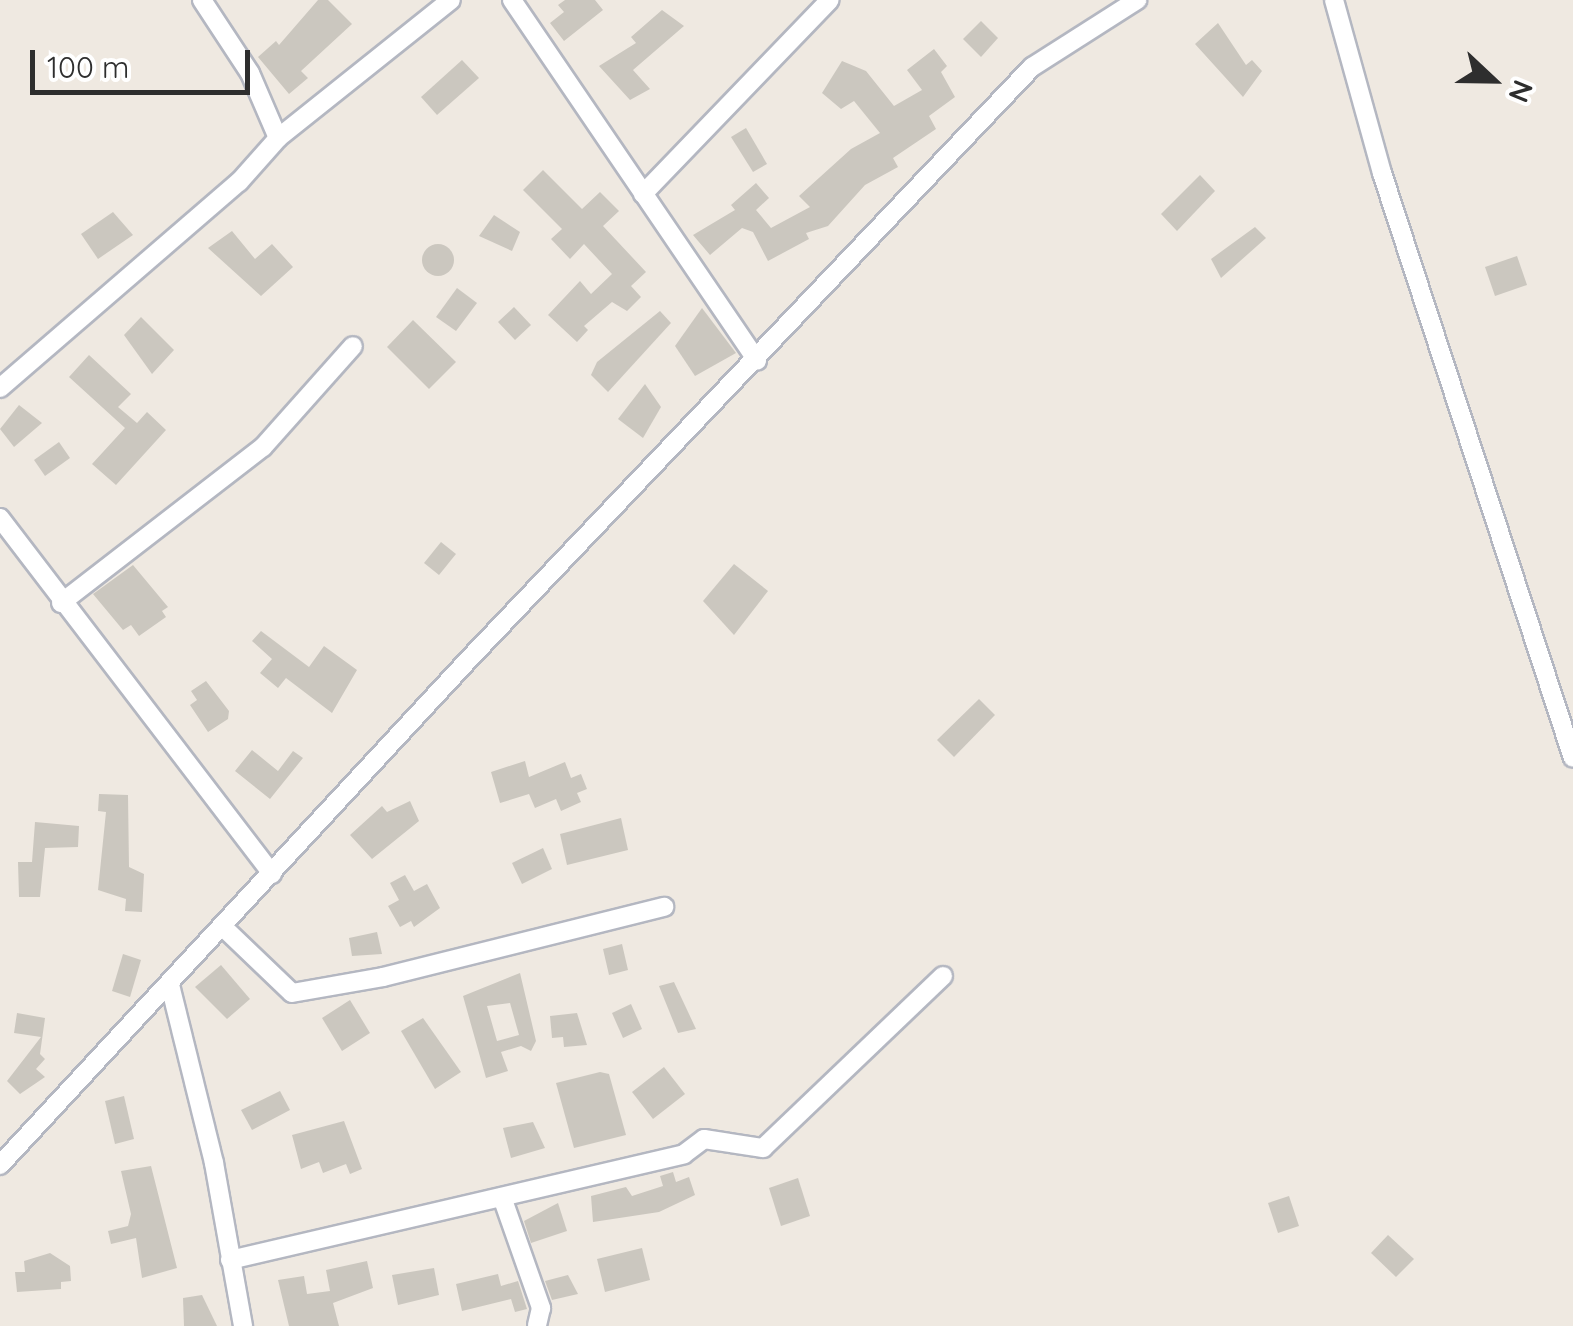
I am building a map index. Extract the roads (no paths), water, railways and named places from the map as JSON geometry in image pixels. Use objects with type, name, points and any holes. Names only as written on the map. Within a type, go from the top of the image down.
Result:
[{"type":"street","points":[[202,0],[250,73],[278,138]]},
{"type":"street","points":[[0,388],[239,182],[278,138],[452,0]]},
{"type":"street","points":[[512,0],[757,361]]},
{"type":"street","points":[[643,194],[830,0]]},
{"type":"street","points":[[0,1165],[1032,67],[1138,0]]},
{"type":"street","points":[[1334,0],[1382,173],[1573,758]]},
{"type":"street","points":[[61,603],[263,447],[353,346]]},
{"type":"street","points":[[0,518],[61,603],[272,874]]},
{"type":"street","points":[[224,927],[292,993],[384,977],[664,907]]},
{"type":"street","points":[[230,1260],[684,1154],[704,1139],[763,1148],[943,976]]},
{"type":"street","points":[[170,985],[214,1163],[243,1326]]},
{"type":"street","points":[[502,1197],[541,1308],[537,1326]]}]
